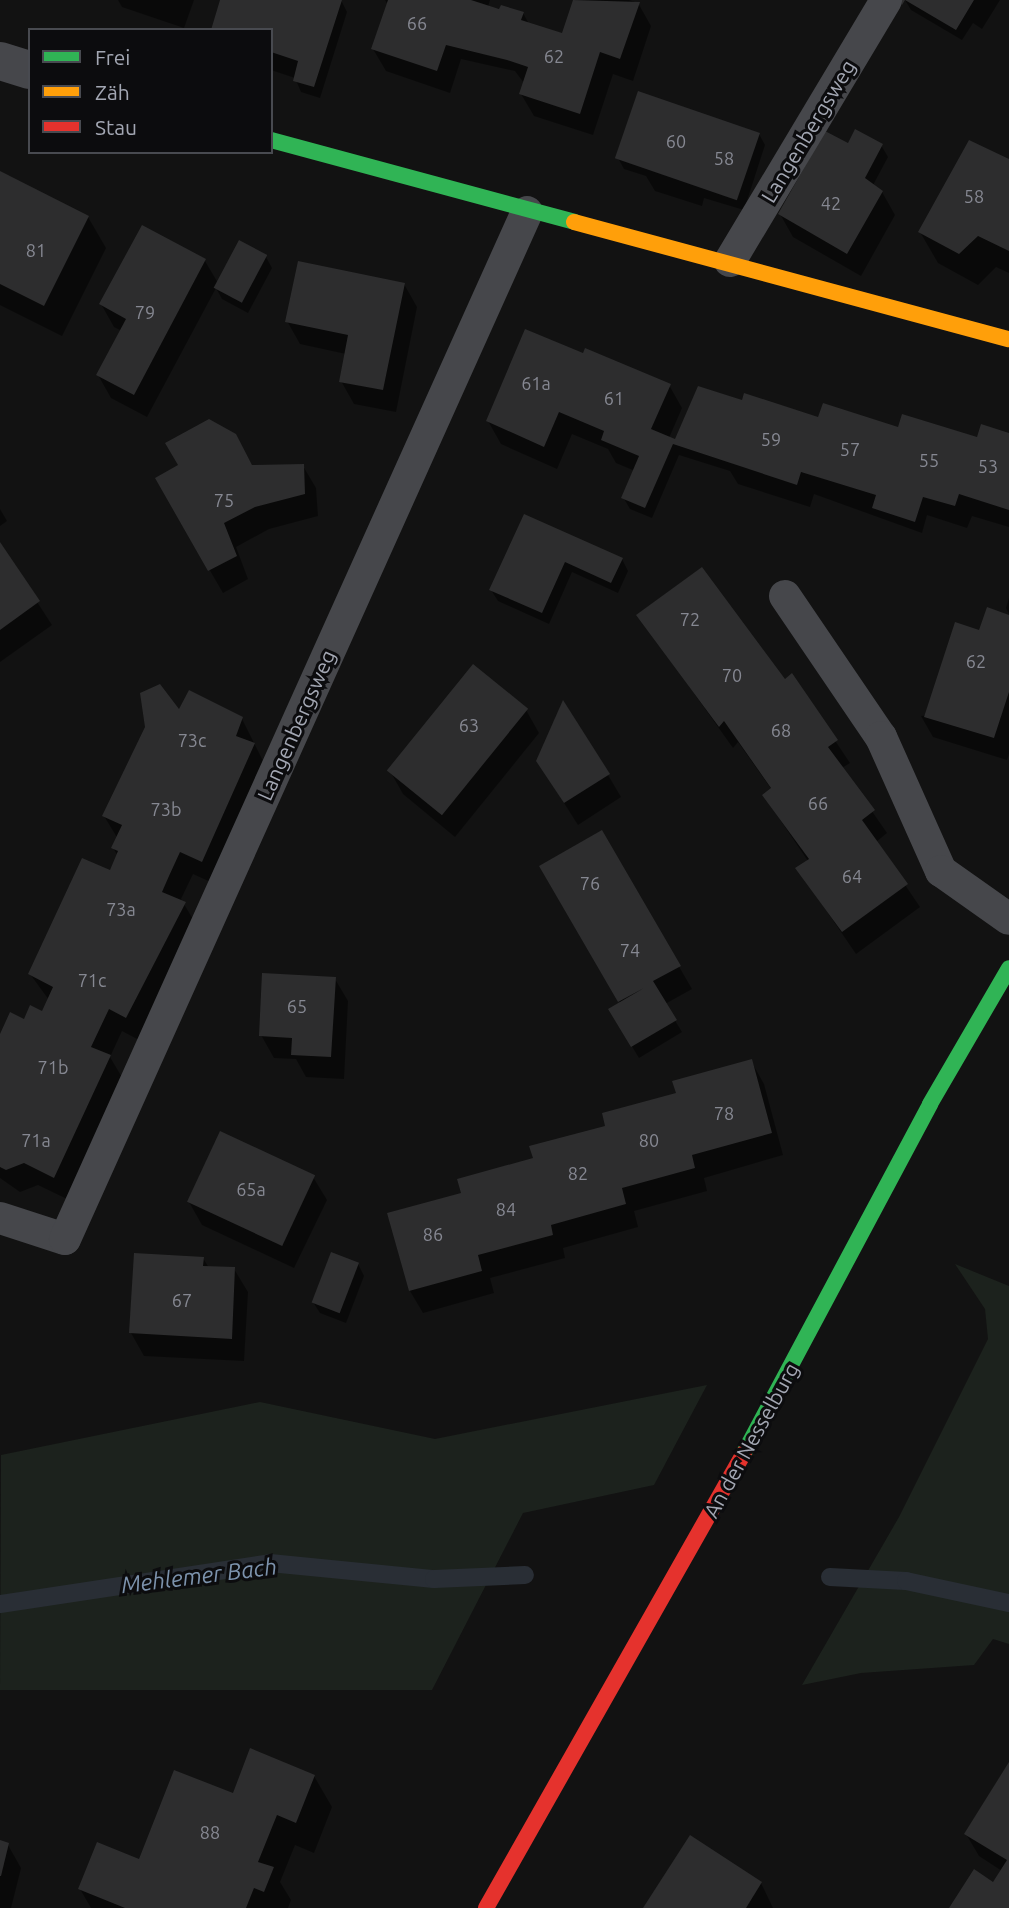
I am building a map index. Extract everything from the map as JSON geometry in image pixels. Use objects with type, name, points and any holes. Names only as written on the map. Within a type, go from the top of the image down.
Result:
[{"type":"street","points":[[0,61],[28,69]]},
{"type":"street","points":[[273,141],[527,212],[730,261],[1009,340]]},
{"type":"street","name":"An der Nesselburg","points":[[486,1908],[775,1399],[930,1104],[1009,968]]},
{"type":"lane","name":"Langenbergsweg","points":[[730,261],[886,0]]},
{"type":"lane","name":"Langenbergsweg","points":[[0,1217],[65,1239],[527,212]]},
{"type":"lane","points":[[785,596],[881,737],[941,871],[1009,919]]},
{"type":"shaded area","points":[[955,1264],[1009,1286],[1009,1644],[993,1639],[974,1665],[861,1673],[802,1685],[899,1517],[988,1339],[985,1309]]},
{"type":"shaded area","points":[[707,1385],[654,1485],[523,1513],[432,1690],[0,1690],[1,1455],[260,1402],[435,1439]]},
{"type":"building","points":[[220,0],[342,0],[314,87],[293,81],[298,61],[273,53],[273,28],[212,28]]},
{"type":"building","points":[[388,0],[471,0],[499,9],[501,5],[524,12],[521,20],[562,33],[573,0],[640,2],[620,59],[600,52],[580,114],[519,94],[528,67],[507,60],[446,45],[437,71],[371,49]]},
{"type":"building","points":[[905,0],[974,0],[956,30]]},
{"type":"building","points":[[638,91],[760,133],[737,200],[615,158]]},
{"type":"building","points":[[855,129],[883,144],[865,178],[883,191],[847,254],[778,214],[825,131],[848,143]]},
{"type":"building","points":[[969,140],[1009,159],[1009,251],[978,236],[959,254],[918,232]]},
{"type":"building","points":[[0,171],[89,216],[44,306],[0,284]]},
{"type":"building","points":[[142,225],[206,259],[134,395],[96,375],[126,319],[99,304]]},
{"type":"building","points":[[239,240],[267,255],[242,303],[214,288]]},
{"type":"building","points":[[298,261],[405,283],[383,390],[339,382],[348,335],[285,322]]},
{"type":"building","points":[[525,329],[583,353],[585,348],[671,384],[651,429],[675,439],[698,386],[742,400],[744,393],[818,417],[823,403],[898,427],[902,414],[977,437],[981,424],[1009,433],[1009,510],[959,494],[955,506],[923,497],[915,522],[872,508],[876,495],[801,472],[797,485],[673,444],[645,508],[621,498],[639,456],[601,440],[604,431],[559,412],[544,447],[486,421]]},
{"type":"building","points":[[209,419],[236,434],[252,465],[304,464],[305,494],[255,507],[224,523],[237,556],[208,571],[155,478],[178,465],[165,443]]},
{"type":"building","points":[[524,514],[623,558],[611,583],[565,562],[542,613],[489,590]]},
{"type":"building","points":[[0,542],[40,601],[0,630]]},
{"type":"building","points":[[702,567],[785,679],[792,673],[838,740],[828,747],[875,810],[862,820],[908,884],[842,932],[795,868],[809,859],[762,795],[771,788],[724,721],[719,727],[636,615]]},
{"type":"building","points":[[987,607],[1009,615],[1009,692],[994,738],[924,717],[955,622],[979,630]]},
{"type":"building","points":[[473,664],[528,709],[442,815],[387,770]]},
{"type":"building","points":[[160,684],[179,709],[189,690],[243,717],[236,736],[255,743],[202,862],[180,852],[162,892],[186,902],[126,1018],[109,1009],[91,1047],[111,1055],[54,1178],[24,1163],[6,1170],[0,1167],[0,1034],[10,1012],[24,1019],[30,1005],[42,1011],[53,987],[28,974],[82,858],[110,870],[118,851],[111,848],[122,825],[102,816],[145,727],[140,693]]},
{"type":"building","points":[[563,700],[610,774],[564,803],[536,761]]},
{"type":"building","points":[[602,830],[681,966],[653,981],[677,1020],[631,1047],[608,1009],[644,988],[618,1002],[539,866]]},
{"type":"building","points":[[262,973],[336,977],[331,1057],[291,1055],[292,1038],[259,1036]]},
{"type":"building","points":[[752,1059],[772,1133],[692,1155],[695,1168],[622,1188],[626,1204],[551,1225],[553,1235],[478,1255],[482,1271],[409,1291],[387,1213],[461,1193],[457,1179],[533,1158],[529,1146],[605,1126],[602,1113],[676,1093],[672,1081]]},
{"type":"building","points":[[220,1131],[315,1175],[282,1246],[187,1202]]},
{"type":"building","points":[[331,1252],[359,1263],[340,1313],[312,1302]]},
{"type":"building","points":[[134,1253],[204,1257],[203,1266],[235,1267],[232,1339],[129,1333]]},
{"type":"building","points":[[250,1748],[315,1775],[296,1823],[277,1815],[258,1862],[274,1867],[264,1892],[254,1888],[246,1908],[125,1908],[78,1889],[97,1842],[139,1859],[174,1770],[233,1793]]},
{"type":"building","points":[[1009,1762],[1009,1908],[949,1908],[974,1869],[993,1882],[1007,1860],[964,1834]]},
{"type":"building","points":[[690,1835],[762,1882],[746,1908],[643,1908]]},
{"type":"building","points":[[0,1840],[9,1843],[1,1876],[0,1876]]},
{"type":"waterway","name":"Mehlemer Bach","points":[[0,1604],[270,1563],[434,1579],[525,1575]]},
{"type":"waterway","name":"Mehlemer Bach","points":[[830,1577],[906,1581],[1009,1603]]},
{"type":"traffic: fast","points":[[273,141],[574,222]]},
{"type":"traffic: fast","points":[[744,1453],[930,1104],[1009,968]]},
{"type":"traffic: slow","points":[[574,222],[1009,339]]},
{"type":"traffic: jam","points":[[486,1908],[744,1453]]}]
